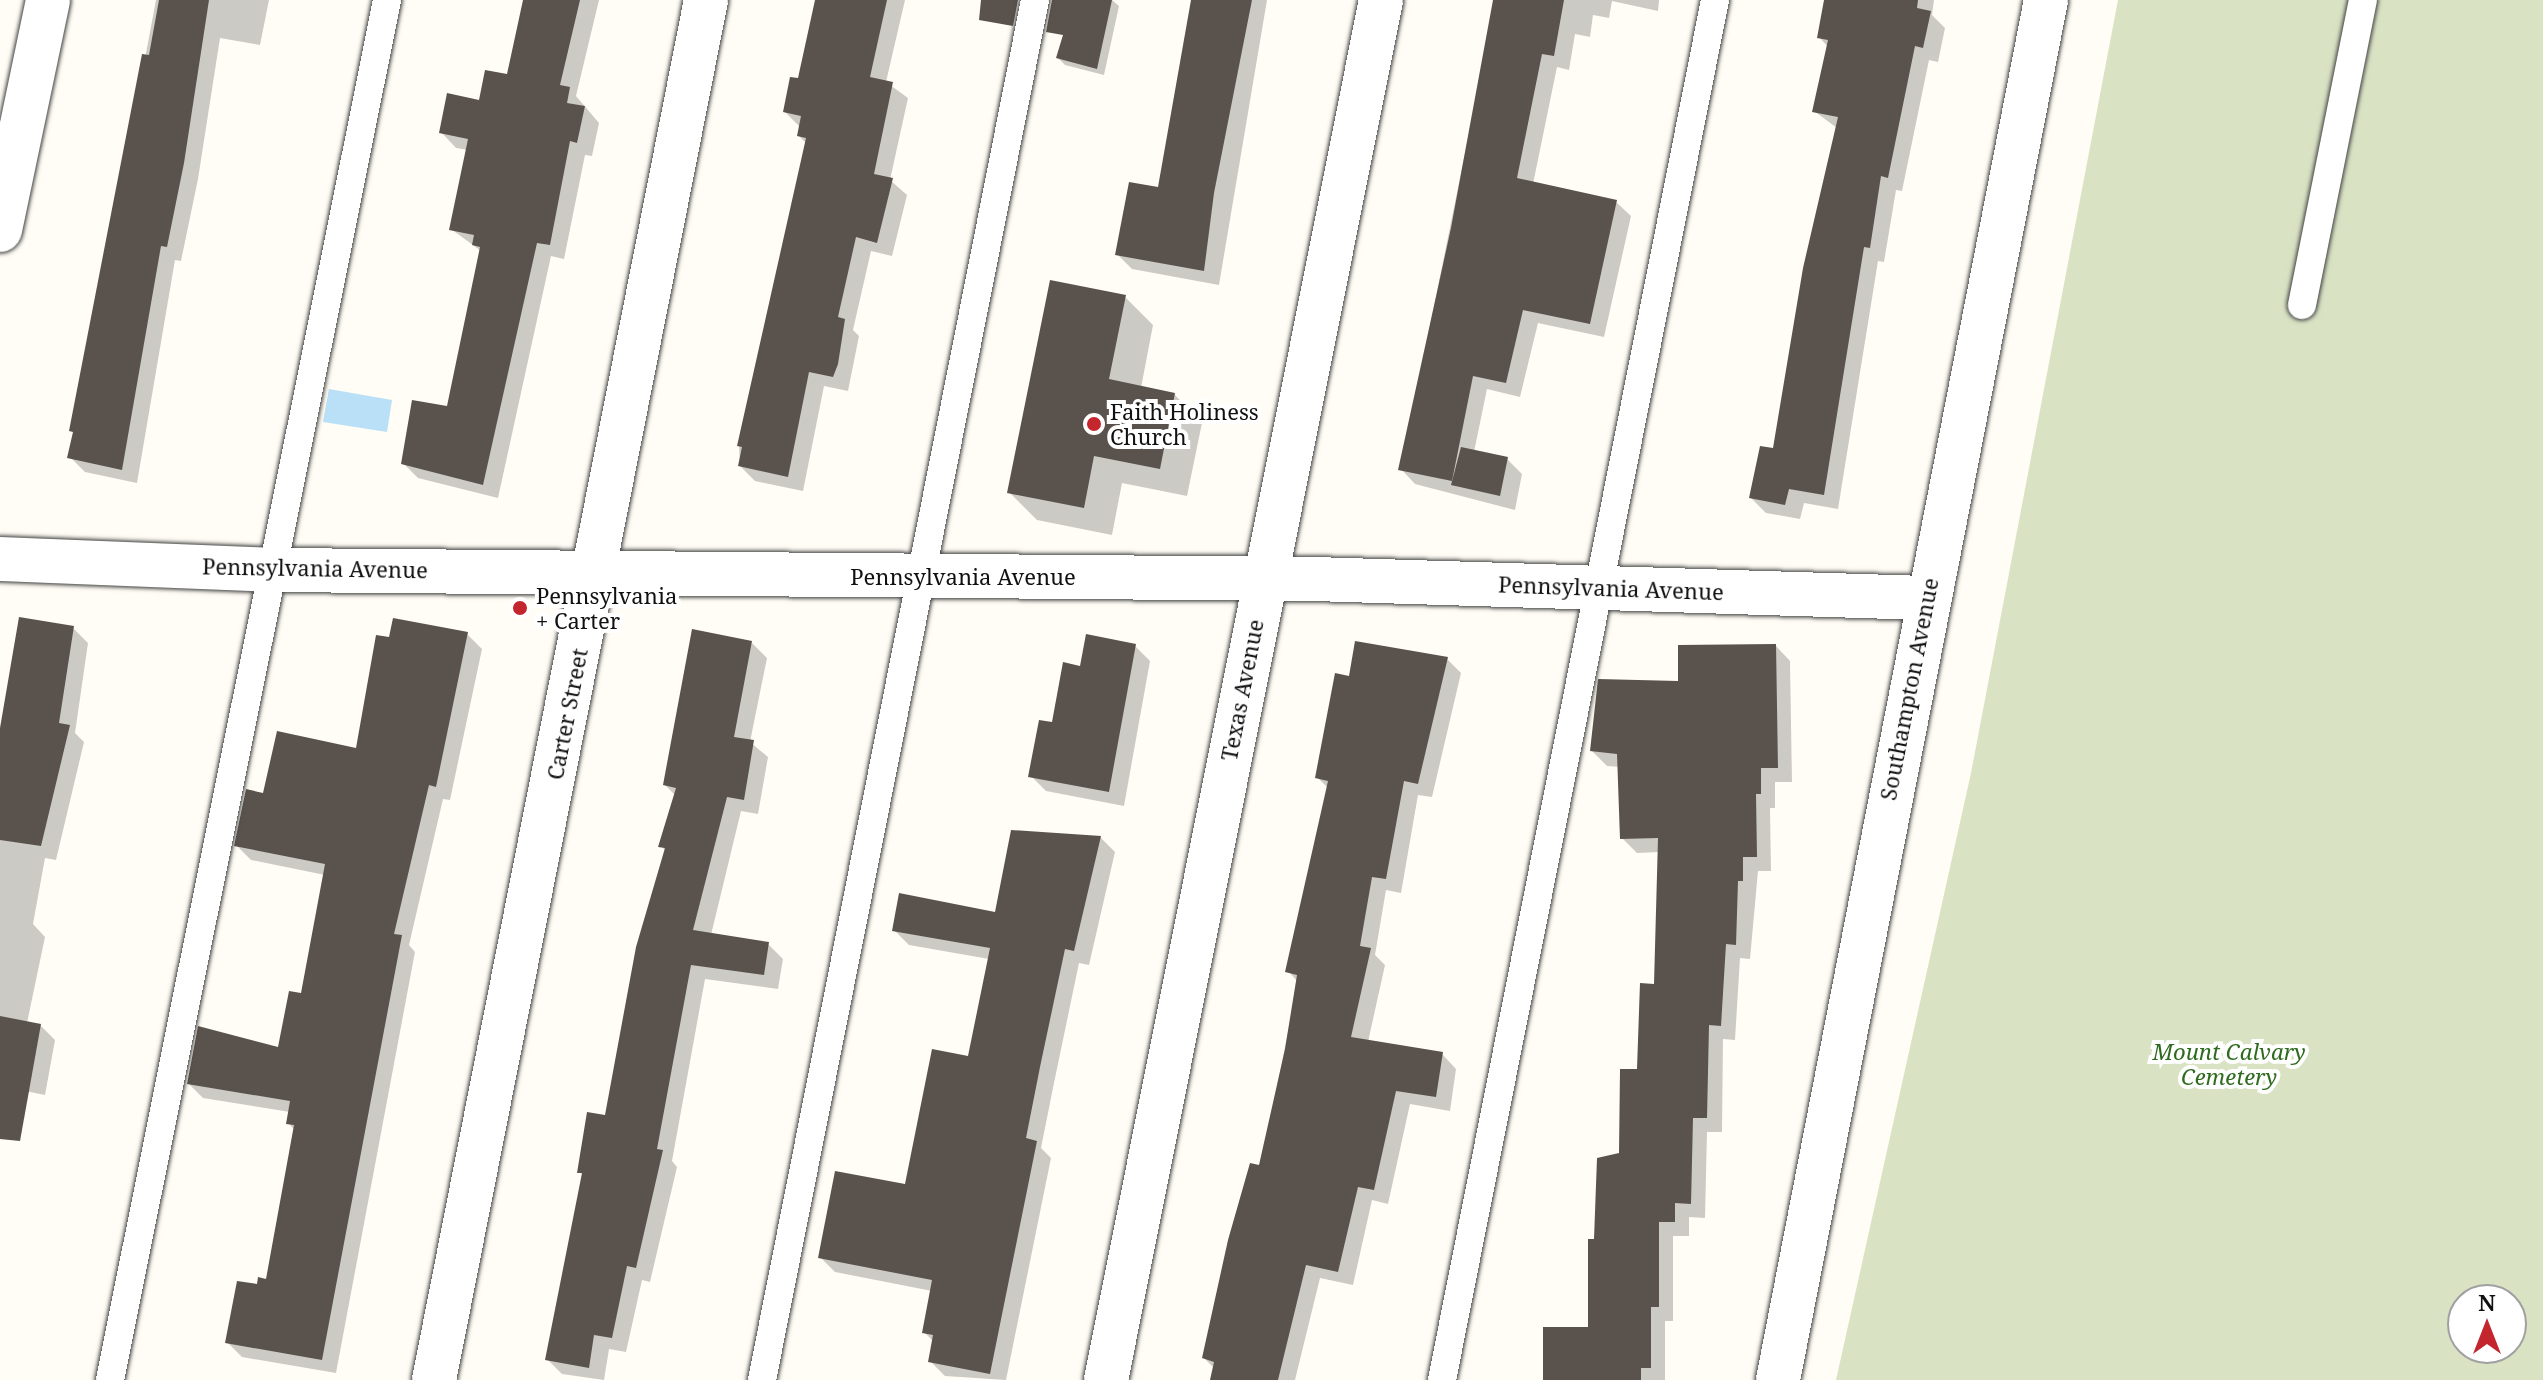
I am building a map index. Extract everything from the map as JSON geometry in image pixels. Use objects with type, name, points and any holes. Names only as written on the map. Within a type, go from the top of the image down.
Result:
[{"type":"street","points":[[0,230],[48,0]]},
{"type":"street","name":"Carter Street","points":[[434,1380],[706,0]]},
{"type":"street","name":"Texas Avenue","points":[[1106,1380],[1381,0]]},
{"type":"street","name":"Southampton Avenue","points":[[1778,1380],[1926,598],[2046,0]]},
{"type":"street","name":"Pennsylvania Avenue","points":[[0,559],[273,570],[595,570],[922,578],[1266,578],[1926,598]]},
{"type":"lane","points":[[110,1380],[387,0]]},
{"type":"lane","points":[[762,1380],[1035,0]]},
{"type":"lane","points":[[1442,1380],[1715,0]]},
{"type":"lane","points":[[2302,305],[2363,0]]},
{"type":"green space","name":"Mount Calvary Cemetery","points":[[2118,0],[2543,0],[2543,1380],[1836,1380],[1971,773]]},
{"type":"water","points":[[329,389],[392,400],[387,432],[323,422]]},
{"type":"building","points":[[159,0],[209,0],[184,163],[167,247],[161,246],[122,470],[67,458],[73,432],[69,431],[142,54],[149,55]]},
{"type":"building","points":[[523,0],[580,0],[560,85],[570,87],[567,103],[585,106],[577,143],[570,141],[550,245],[537,243],[483,485],[401,464],[412,400],[447,406],[480,247],[472,245],[474,235],[449,230],[468,139],[439,133],[447,93],[479,100],[485,70],[507,74]]},
{"type":"building","points":[[815,0],[887,0],[870,77],[893,82],[874,174],[893,178],[877,243],[856,237],[838,317],[845,319],[838,364],[833,377],[809,372],[788,477],[738,466],[742,447],[737,446],[806,138],[797,136],[801,116],[783,112],[790,77],[798,78]]},
{"type":"building","points":[[981,0],[1018,0],[1013,26],[979,20]]},
{"type":"building","points":[[1052,0],[1112,0],[1097,69],[1056,58],[1063,35],[1046,32]]},
{"type":"building","points":[[1191,0],[1252,0],[1214,193],[1204,271],[1115,255],[1129,182],[1158,187]]},
{"type":"building","points":[[1493,0],[1564,0],[1554,56],[1542,54],[1517,178],[1617,200],[1590,324],[1523,310],[1506,383],[1473,376],[1452,481],[1398,470],[1451,228]]},
{"type":"building","points":[[1824,0],[1918,0],[1917,8],[1931,11],[1923,48],[1915,46],[1888,178],[1881,176],[1870,248],[1864,247],[1824,495],[1789,489],[1785,505],[1749,498],[1760,446],[1773,448],[1803,268],[1838,117],[1812,112],[1828,40],[1817,38]]},
{"type":"building","name":"Faith Holiness Church","points":[[1050,280],[1126,295],[1109,379],[1175,393],[1160,469],[1094,456],[1084,508],[1007,493]]},
{"type":"building","points":[[1461,447],[1508,457],[1500,496],[1451,485]]},
{"type":"building","points":[[19,617],[74,626],[59,723],[70,725],[41,846],[0,840],[0,728]]},
{"type":"building","points":[[393,618],[468,632],[436,787],[429,785],[394,934],[402,935],[322,1360],[225,1343],[237,1281],[257,1284],[258,1277],[266,1279],[294,1125],[286,1124],[290,1101],[187,1084],[198,1026],[278,1047],[289,991],[301,993],[325,864],[234,846],[246,789],[263,793],[277,731],[356,748],[376,635],[389,637]]},
{"type":"building","points":[[692,629],[752,641],[734,737],[754,740],[744,800],[727,797],[693,930],[769,942],[764,975],[691,965],[657,1149],[663,1150],[636,1268],[627,1266],[612,1338],[594,1335],[589,1368],[545,1360],[582,1173],[577,1173],[587,1112],[605,1115],[636,947],[665,848],[658,847],[676,788],[663,785]]},
{"type":"building","points":[[1086,634],[1136,644],[1109,792],[1028,777],[1039,720],[1052,722],[1063,662],[1080,666]]},
{"type":"building","points":[[1355,641],[1448,657],[1418,784],[1404,781],[1386,879],[1372,877],[1360,946],[1371,948],[1351,1037],[1443,1052],[1436,1097],[1396,1091],[1374,1190],[1358,1187],[1338,1272],[1306,1265],[1278,1380],[1210,1380],[1214,1362],[1202,1358],[1228,1240],[1250,1163],[1259,1165],[1285,1049],[1297,975],[1285,972],[1328,781],[1315,778],[1335,673],[1349,676]]},
{"type":"building","points":[[1776,644],[1778,768],[1761,768],[1761,794],[1756,794],[1757,857],[1743,857],[1743,881],[1738,881],[1736,945],[1726,944],[1721,1026],[1709,1025],[1707,1118],[1693,1118],[1691,1204],[1675,1203],[1675,1222],[1659,1222],[1659,1307],[1651,1307],[1651,1368],[1641,1368],[1641,1380],[1543,1380],[1543,1327],[1588,1327],[1588,1239],[1594,1239],[1597,1158],[1619,1153],[1620,1069],[1637,1069],[1640,983],[1654,984],[1658,838],[1620,839],[1617,754],[1590,751],[1598,679],[1678,681],[1678,645]]},
{"type":"building","points":[[1011,830],[1101,836],[1074,951],[1065,949],[1040,1067],[1026,1138],[1037,1141],[990,1374],[928,1362],[933,1335],[922,1333],[932,1280],[818,1258],[835,1171],[905,1184],[932,1049],[968,1056],[990,948],[892,931],[899,893],[995,912]]},
{"type":"building","points":[[0,1016],[41,1024],[20,1141],[0,1139]]},
{"type":"place","name":"Faith Holiness Church","points":[[1094,424]]},
{"type":"place","name":"Pennsylvania + Carter","points":[[520,608]]}]
